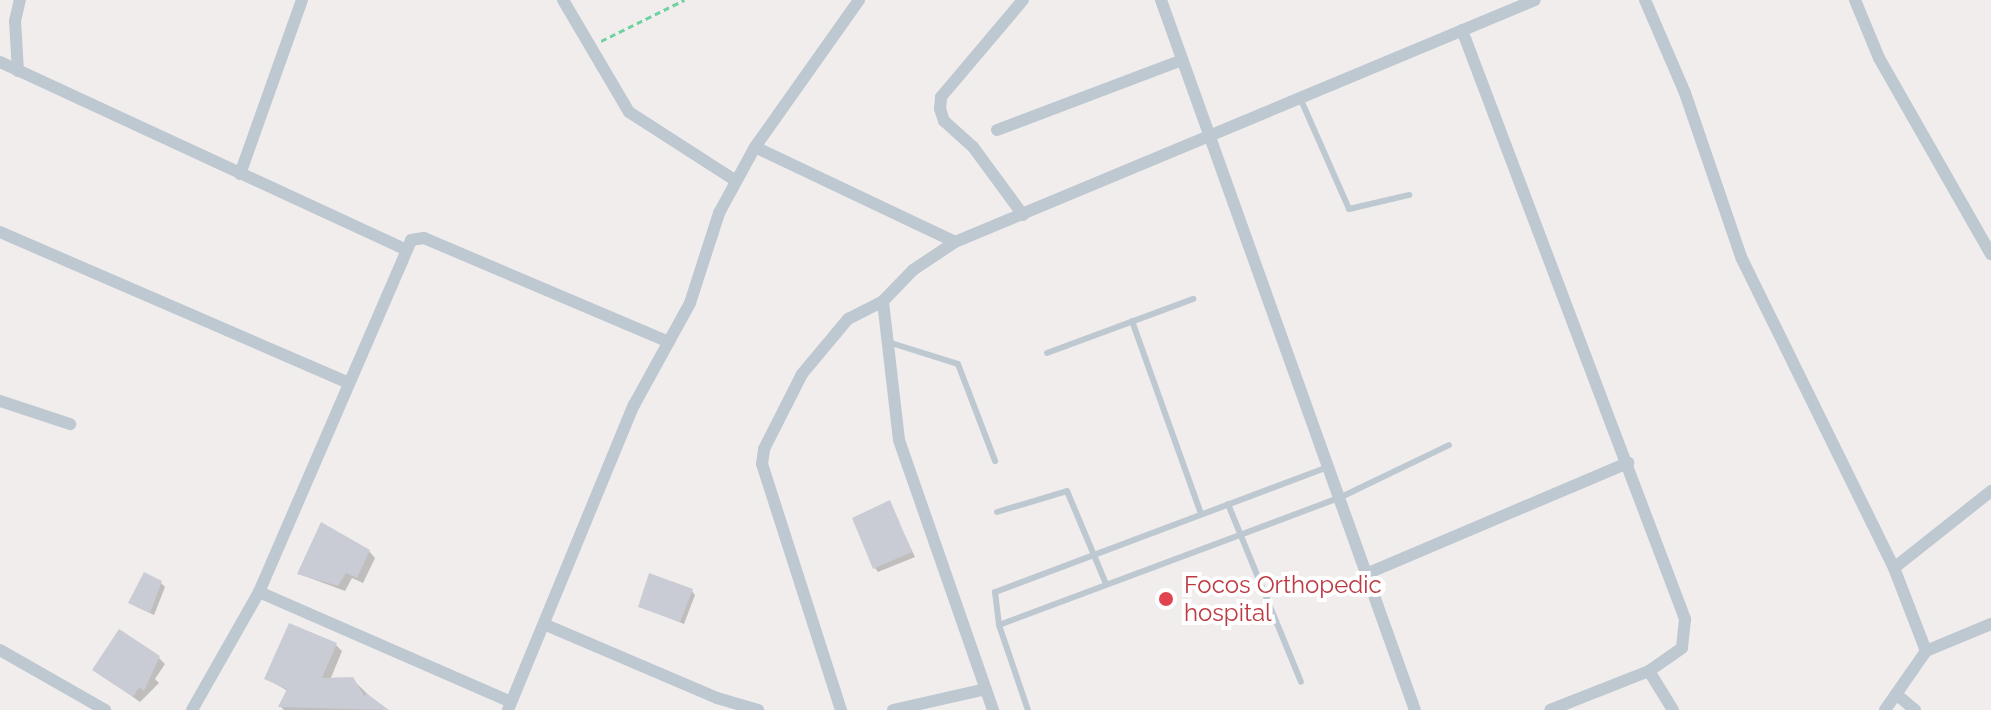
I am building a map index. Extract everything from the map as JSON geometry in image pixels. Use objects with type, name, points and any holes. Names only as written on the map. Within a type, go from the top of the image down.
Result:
[{"type":"street","points":[[18,71],[15,21],[20,0]]},
{"type":"street","points":[[240,174],[301,3],[286,0]]},
{"type":"street","points":[[563,0],[629,112],[736,181]]},
{"type":"street","points":[[259,592],[509,706],[546,625],[634,405],[669,342],[736,181],[755,147],[859,0]]},
{"type":"street","points":[[1023,0],[941,97],[940,109],[944,121],[973,147],[1023,215]]},
{"type":"street","points":[[1161,0],[1415,710]]},
{"type":"street","points":[[841,710],[762,464],[764,449],[802,374],[848,319],[883,301],[913,270],[955,242],[1535,0]]},
{"type":"street","points":[[1645,0],[1685,93],[1741,257],[1894,568],[1926,651]]},
{"type":"street","points":[[1855,0],[1879,58],[1991,254]]},
{"type":"street","points":[[1462,30],[1685,619],[1682,648],[1649,671],[1550,710]]},
{"type":"street","points":[[997,130],[1182,60]]},
{"type":"street","points":[[0,62],[405,249]]},
{"type":"street","points":[[755,147],[955,242]]},
{"type":"street","points":[[0,232],[347,382]]},
{"type":"street","points":[[192,710],[259,592],[347,382],[411,240],[424,238],[669,342]]},
{"type":"street","points":[[883,301],[899,440],[993,710]]},
{"type":"street","points":[[0,401],[70,424]]},
{"type":"street","points":[[1366,574],[1628,463]]},
{"type":"street","points":[[1894,568],[1991,491]]},
{"type":"street","points":[[1885,710],[1926,651],[1991,624]]},
{"type":"street","points":[[546,625],[715,704],[758,710]]},
{"type":"street","points":[[0,650],[105,710]]},
{"type":"street","points":[[1649,671],[1673,710]]},
{"type":"street","points":[[893,710],[986,689]]},
{"type":"street","points":[[1896,694],[1915,710]]},
{"type":"lane","points":[[1301,100],[1349,209],[1409,195]]},
{"type":"lane","points":[[1047,353],[1193,299]]},
{"type":"lane","points":[[1132,321],[1201,514]]},
{"type":"lane","points":[[888,342],[958,364],[995,461]]},
{"type":"lane","points":[[999,625],[1339,498],[1449,445]]},
{"type":"lane","points":[[1028,710],[999,625],[995,592],[1328,467]]},
{"type":"lane","points":[[997,512],[1067,491],[1106,584]]},
{"type":"lane","points":[[1228,504],[1301,682]]},
{"type":"path","points":[[590,47],[684,0]]},
{"type":"building","points":[[890,500],[912,552],[873,569],[852,518]]},
{"type":"building","points":[[321,522],[370,550],[357,578],[346,573],[338,586],[297,574]]},
{"type":"building","points":[[144,572],[162,581],[150,613],[128,603]]},
{"type":"building","points":[[649,573],[693,589],[680,622],[638,607]]},
{"type":"building","points":[[289,623],[337,643],[322,678],[353,677],[365,697],[366,693],[389,710],[278,707],[287,689],[264,679]]},
{"type":"building","points":[[119,629],[160,656],[144,691],[139,687],[133,697],[92,670]]},
{"type":"place","name":"Focos Orthopedic hospital","points":[[1166,599]]}]
